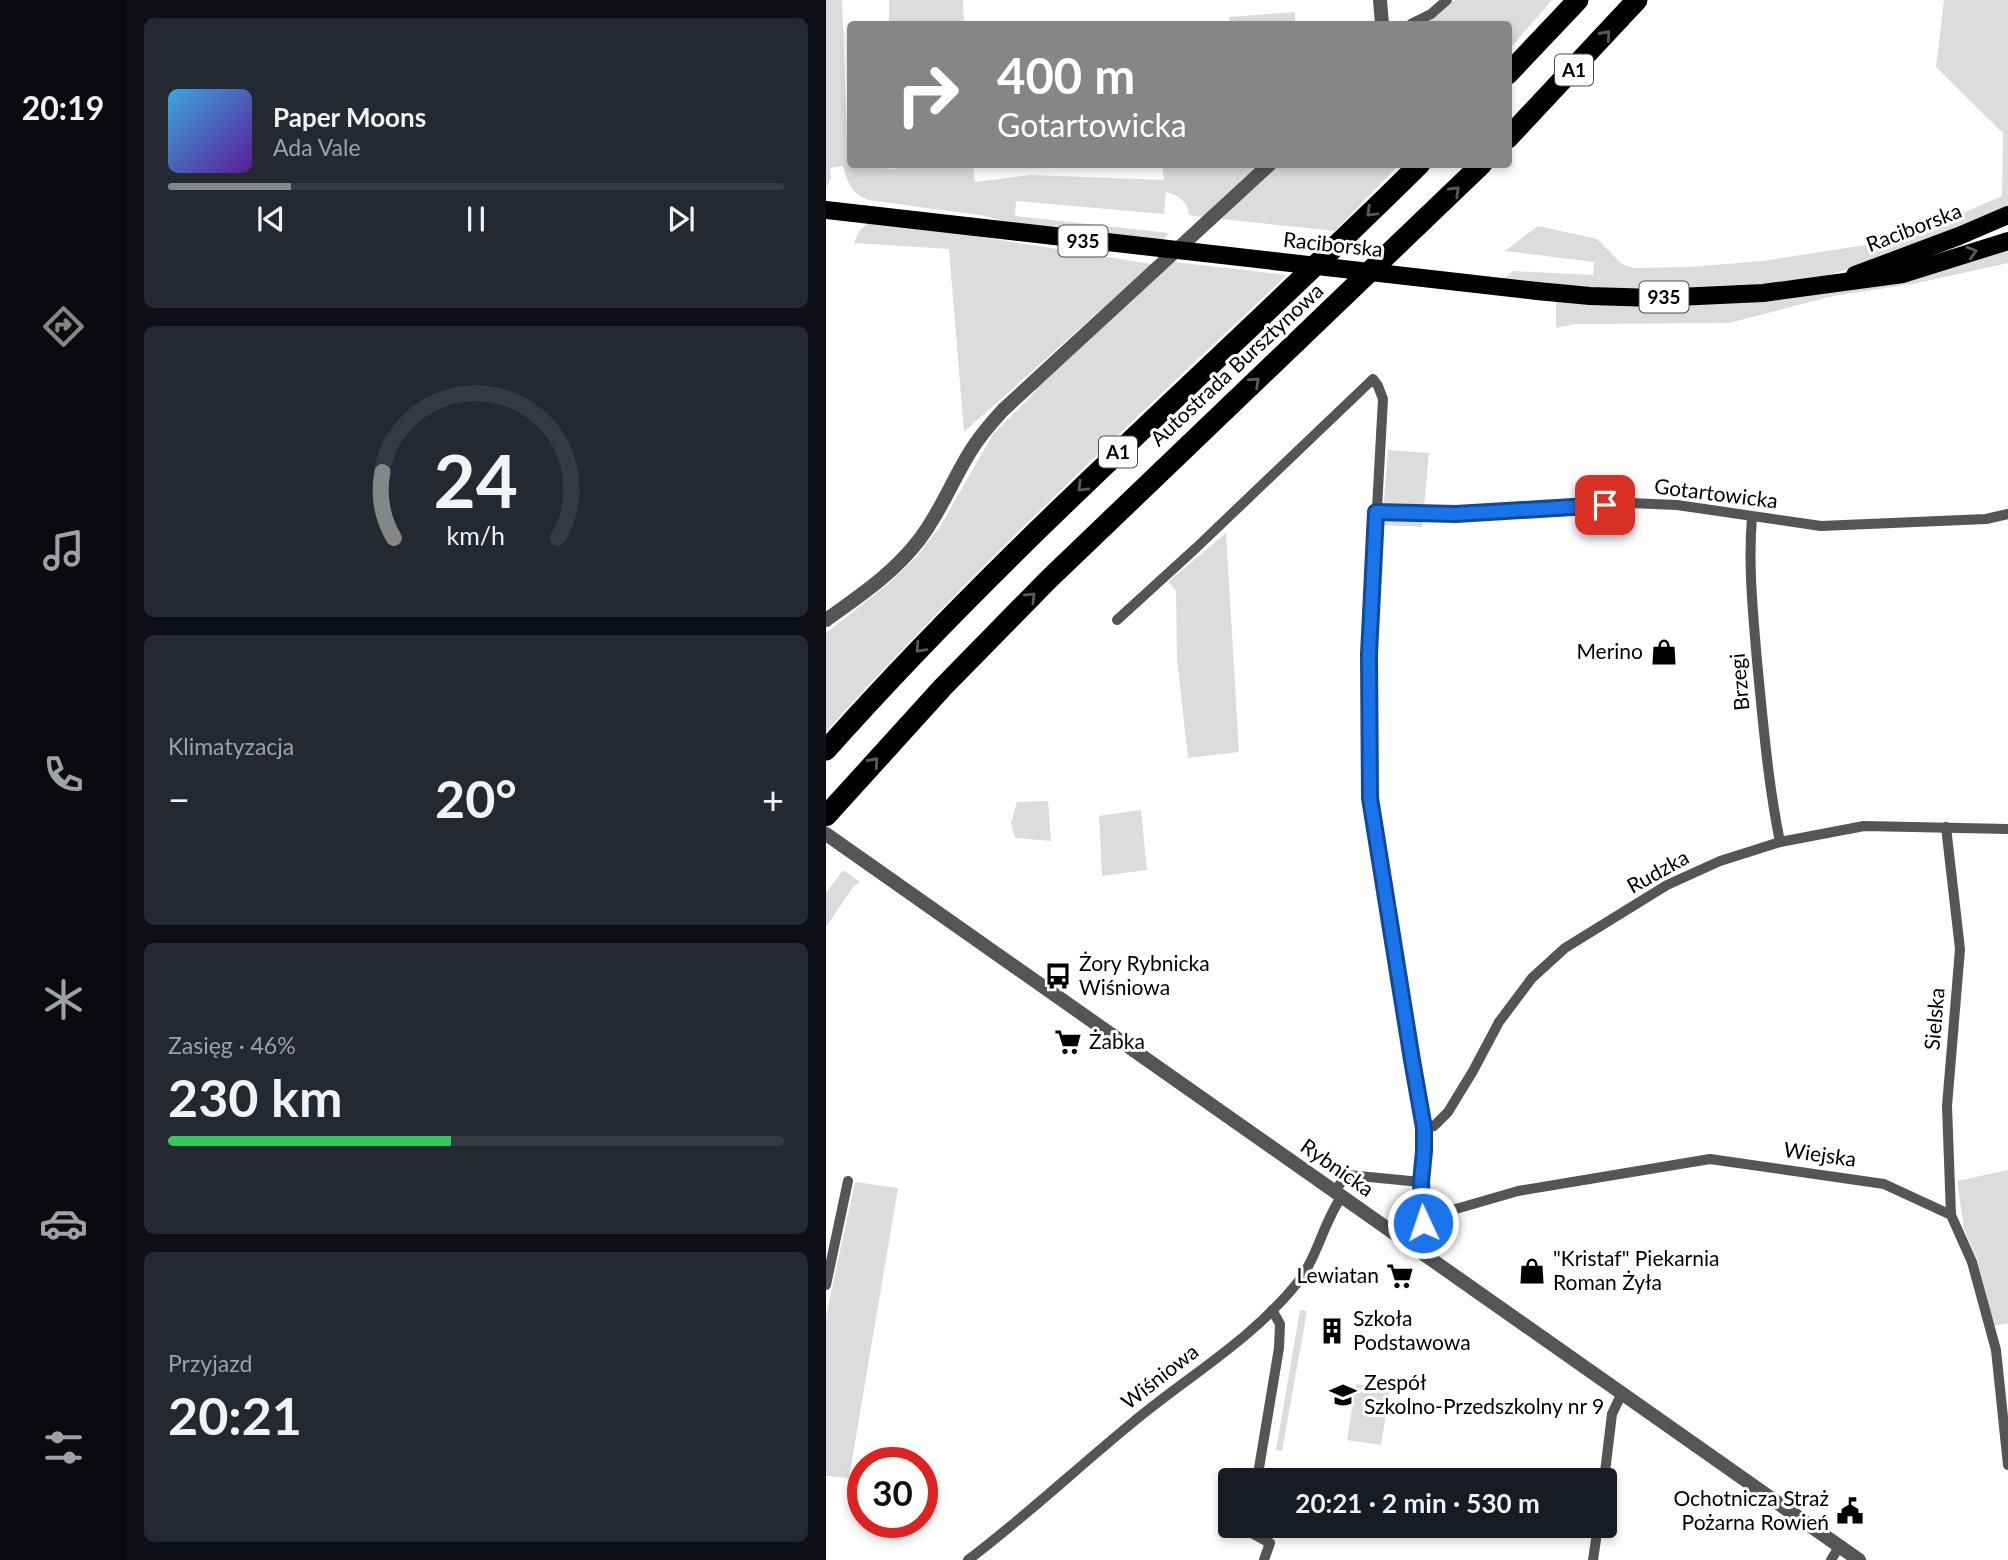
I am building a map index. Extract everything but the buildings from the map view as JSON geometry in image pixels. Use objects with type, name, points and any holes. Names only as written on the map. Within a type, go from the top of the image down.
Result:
[{"type":"highway","name":"A1","points":[[1512,71],[1578,0]]},
{"type":"highway","name":"A1","points":[[1512,134],[1637,0]]},
{"type":"highway","name":"Autostrada Bursztynowa","points":[[826,750],[936,631],[1016,550],[1416,168]]},
{"type":"highway","name":"Autostrada Bursztynowa","points":[[827,815],[923,707],[1049,579],[1478,168]]},
{"type":"main road","name":"Raciborska","points":[[826,210],[1590,296],[1665,298],[1755,293],[1879,279],[2008,241]]},
{"type":"main road","name":"Raciborska","points":[[1836,282],[2008,215]]},
{"type":"street","points":[[1380,0],[1381,21]]},
{"type":"street","points":[[1416,21],[1431,14],[1447,0]]},
{"type":"street","points":[[826,620],[872,586],[918,541],[934,519],[969,453],[1003,410],[1266,168]]},
{"type":"street","points":[[1117,620],[1373,379],[1382,399],[1369,654],[1370,798],[1424,1128],[1421,1182],[1424,1216],[1423,1225],[1411,1245]]},
{"type":"street","name":"Gotartowicka","points":[[1376,512],[1456,514],[1630,503],[1677,505],[1800,524],[1843,526],[1986,519],[2008,514]]},
{"type":"street","name":"Brzegi","points":[[1752,517],[1750,566],[1759,683],[1770,789],[1780,842]]},
{"type":"street","name":"Rudzka","points":[[1424,1128],[1434,1126],[1448,1112],[1499,1022],[1532,978],[1565,948],[1667,885],[1720,860],[1780,842],[1864,826],[2008,829]]},
{"type":"street","name":"Sielska","points":[[1946,827],[1961,949],[1947,1106],[1951,1215]]},
{"type":"street","name":"Rybnicka","points":[[826,834],[1859,1560]]},
{"type":"street","name":"Wiejska","points":[[1424,1216],[1518,1191],[1710,1159],[1884,1184],[1951,1215]]},
{"type":"street","points":[[1338,1194],[1348,1175],[1421,1182]]},
{"type":"street","points":[[826,1285],[848,1181]]},
{"type":"street","name":"Wiśniowa","points":[[968,1560],[1020,1520],[1132,1423],[1272,1310],[1306,1271],[1338,1194]]},
{"type":"street","points":[[1951,1215],[1972,1262],[1996,1350],[2008,1465]]},
{"type":"street","points":[[1258,1468],[1279,1348],[1280,1324],[1272,1310]]},
{"type":"street","points":[[1605,1468],[1612,1414],[1622,1394]]},
{"type":"street","points":[[1261,1538],[1270,1543],[1264,1560]]},
{"type":"street","points":[[1593,1560],[1596,1538]]},
{"type":"street","points":[[1831,1560],[1839,1547]]},
{"type":"shaded area","points":[[826,0],[842,0],[847,168],[973,168],[975,182],[1030,175],[1164,180],[1162,168],[1260,168],[1208,218],[1189,215],[1182,200],[1166,192],[1164,214],[1016,201],[1015,216],[1169,233],[1159,245],[1014,224],[986,216],[868,200],[851,187],[843,166],[830,168],[831,178],[826,188]]},
{"type":"shaded area","points":[[889,0],[963,0],[964,21],[889,21]]},
{"type":"shaded area","points":[[1455,0],[1552,0],[1512,47],[1512,21],[1426,21]]},
{"type":"shaded area","points":[[1944,0],[2008,0],[2008,206],[1897,255],[1829,275],[1786,283],[1616,290],[1501,281],[1513,271],[1593,275],[1594,262],[1505,251],[1538,226],[1597,239],[1622,264],[1633,268],[1689,267],[1762,261],[1879,243],[1935,225],[2002,196],[2003,133],[1936,67]]},
{"type":"shaded area","points":[[1295,12],[1295,21],[1230,21],[1229,17]]},
{"type":"shaded area","points":[[1275,168],[1396,168],[1335,231],[1221,219]]},
{"type":"shaded area","points":[[870,222],[899,224],[1152,264],[964,432],[949,249],[854,243],[859,231]]},
{"type":"shaded area","points":[[2008,247],[2008,263],[1913,284],[1833,296],[1729,323],[1575,324],[1556,328],[1556,302],[1640,305],[1725,302]]},
{"type":"shaded area","points":[[1174,262],[1287,275],[994,556],[826,732],[826,633],[888,584],[918,555],[941,525],[993,434],[1036,391],[1034,388]]},
{"type":"shaded area","points":[[1388,450],[1429,453],[1422,527],[1382,525]]},
{"type":"shaded area","points":[[1226,533],[1239,752],[1188,758],[1177,659],[1176,590],[1168,582]]},
{"type":"shaded area","points":[[1048,801],[1051,841],[1015,838],[1011,823],[1017,802]]},
{"type":"shaded area","points":[[1141,810],[1147,870],[1102,876],[1099,816]]},
{"type":"shaded area","points":[[843,870],[860,882],[853,887],[826,927],[826,893]]},
{"type":"shaded area","points":[[2008,1170],[2008,1323],[1994,1326],[1977,1259],[1964,1229],[1957,1181]]},
{"type":"shaded area","points":[[855,1182],[898,1188],[854,1447],[847,1447],[847,1478],[826,1476],[826,1316]]},
{"type":"shaded area","points":[[1300,1310],[1307,1311],[1282,1451],[1276,1450]]},
{"type":"shaded area","points":[[1356,1384],[1390,1389],[1381,1445],[1347,1440]]},
{"type":"place","name":"Merino","points":[[1664,652]]},
{"type":"place","name":"Żory Rybnicka Wiśniowa","points":[[1058,976]]},
{"type":"place","name":"Żabka","points":[[1068,1042]]},
{"type":"place","name":"\"Kristaf\" Piekarnia Roman Żyła","points":[[1532,1271]]},
{"type":"place","name":"Lewiatan","points":[[1400,1276]]},
{"type":"place","name":"Szkoła Podstawowa","points":[[1332,1331]]},
{"type":"place","name":"Zespół Szkolno-Przedszkolny nr 9","points":[[1343,1395]]},
{"type":"place","name":"Ochotnicza Straż Pożarna Rowień","points":[[1850,1511]]},
{"type":"route","points":[[1423,1223],[1421,1173],[1425,1143],[1421,1100],[1412,1060],[1370,798],[1369,654],[1376,512],[1456,514],[1605,505]]}]
